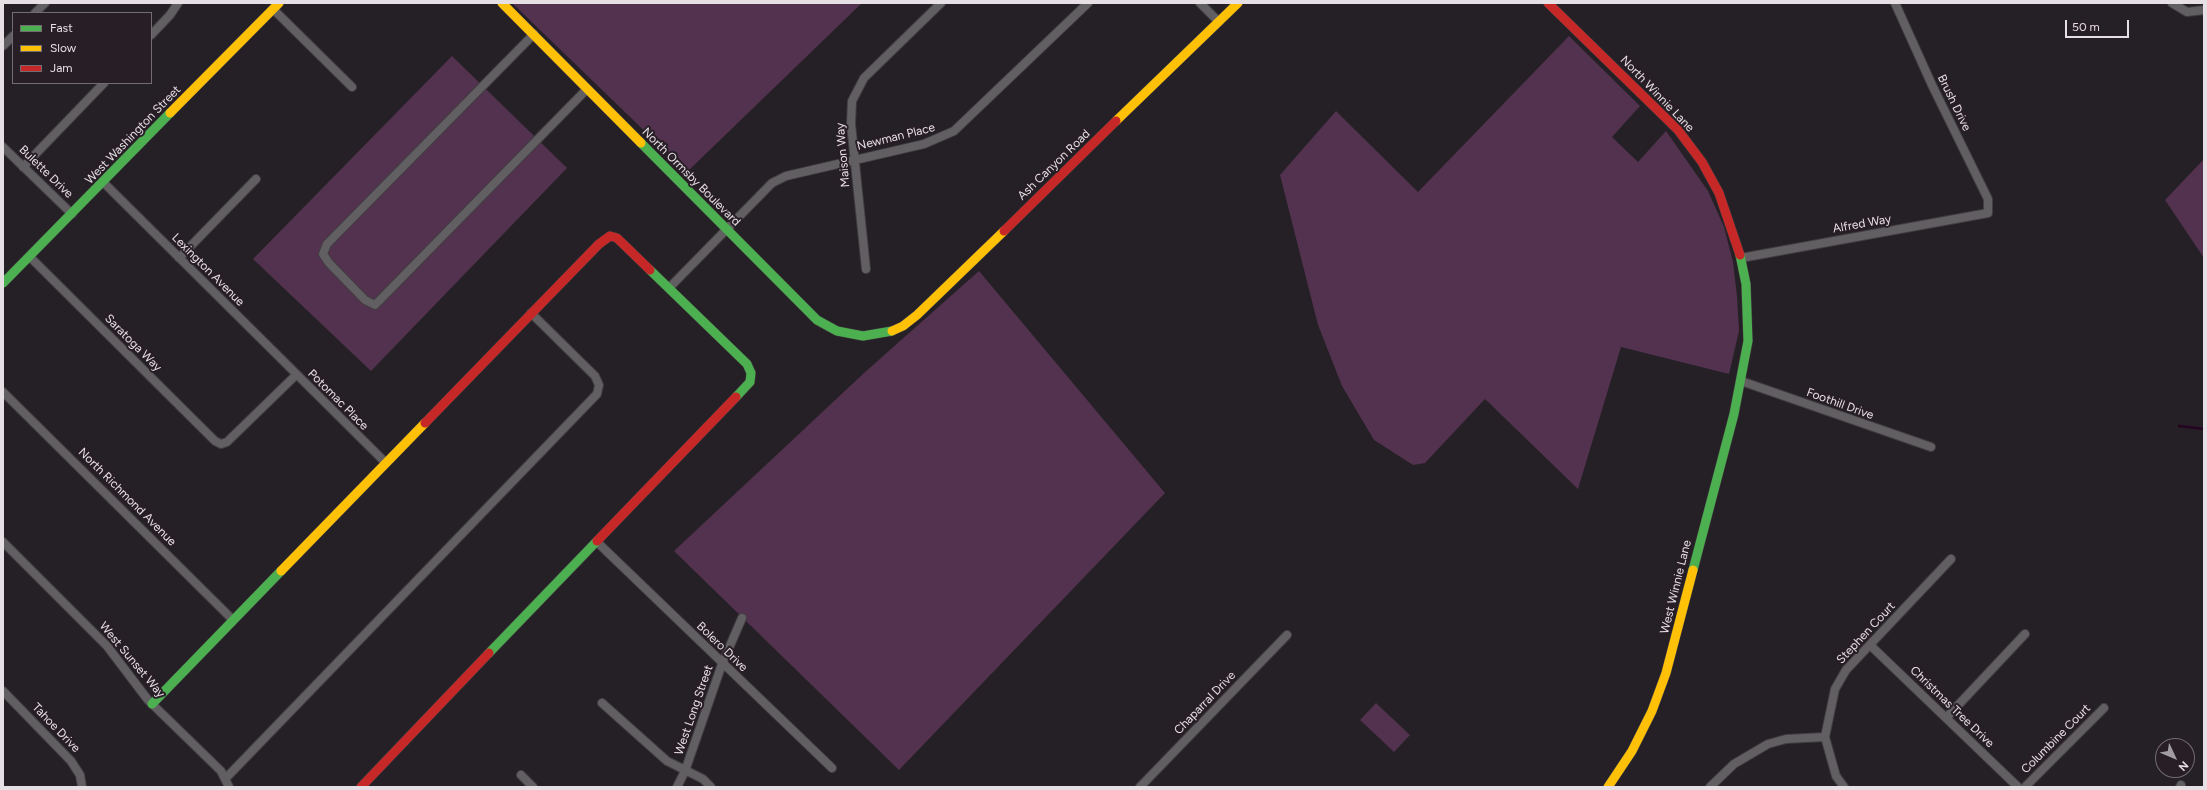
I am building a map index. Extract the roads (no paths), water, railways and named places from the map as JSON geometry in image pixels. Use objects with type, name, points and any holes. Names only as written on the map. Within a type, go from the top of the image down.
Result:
[{"type":"street","points":[[36,12],[45,3]]},
{"type":"street","points":[[152,34],[170,15],[178,3]]},
{"type":"street","name":"North Ormsby Boulevard","points":[[502,3],[817,320],[831,328],[848,334],[880,335]]},
{"type":"street","name":"Maison Way","points":[[866,269],[851,110],[857,89],[873,69],[941,3]]},
{"type":"street","name":"Newman Place","points":[[669,288],[764,190],[786,176],[924,144],[954,131],[1088,3]]},
{"type":"street","points":[[1200,3],[1219,22]]},
{"type":"street","name":"Ash Canyon Road","points":[[880,335],[903,326],[917,315],[1238,3]]},
{"type":"street","name":"North Winnie Lane","points":[[1548,3],[1678,130],[1702,162],[1719,193],[1730,220],[1746,284],[1748,341],[1741,382]]},
{"type":"street","name":"Brush Drive","points":[[1895,3],[1932,85],[1988,199],[1988,213]]},
{"type":"street","points":[[2172,3],[2181,10],[2190,12],[2204,10]]},
{"type":"street","points":[[276,5],[352,87]]},
{"type":"street","name":"West Washington Street","points":[[3,283],[276,5]]},
{"type":"street","points":[[534,34],[327,244],[323,254],[329,263],[365,300],[375,305],[587,89]]},
{"type":"street","points":[[3,46],[12,37]]},
{"type":"street","points":[[23,167],[103,84]]},
{"type":"street","name":"Bulette Drive","points":[[3,147],[72,214]]},
{"type":"street","points":[[180,258],[256,179]]},
{"type":"street","name":"Lexington Avenue","points":[[103,182],[296,375]]},
{"type":"street","name":"Alfred Way","points":[[1740,258],[1988,213]]},
{"type":"street","points":[[152,704],[598,244],[610,236],[621,241],[747,364],[752,377],[747,387],[362,787]]},
{"type":"street","name":"Saratoga Way","points":[[30,256],[215,442],[221,444]]},
{"type":"street","points":[[229,787],[226,778],[598,394],[599,385],[594,376],[531,314]]},
{"type":"street","name":"Potomac Place","points":[[221,444],[227,442],[296,375],[386,463]]},
{"type":"street","name":"Foothill Drive","points":[[1741,382],[1931,447]]},
{"type":"street","name":"West Winnie Lane","points":[[1608,787],[1632,751],[1652,711],[1666,673],[1741,382]]},
{"type":"street","name":"North Richmond Avenue","points":[[3,392],[234,620]]},
{"type":"street","name":"West Sunset Way","points":[[3,542],[107,646],[152,704],[221,771],[226,778]]},
{"type":"street","name":"Bolero Drive","points":[[598,542],[722,664],[832,768]]},
{"type":"street","name":"Stephen Court","points":[[1825,737],[1835,689],[1846,670],[1951,559]]},
{"type":"street","name":"West Long Street","points":[[677,787],[685,771],[722,664],[742,618]]},
{"type":"street","points":[[1946,718],[2025,634]]},
{"type":"street","name":"Chaparral Drive","points":[[1140,787],[1286,635]]},
{"type":"street","name":"Christmas Tree Drive","points":[[1870,645],[2018,787]]},
{"type":"street","name":"Tahoe Drive","points":[[3,691],[71,760],[80,775],[82,787]]},
{"type":"street","points":[[602,703],[667,761],[703,779],[711,787]]},
{"type":"street","name":"Columbine Court","points":[[2025,787],[2104,708]]},
{"type":"street","points":[[1710,787],[1734,764],[1768,744],[1786,739],[1825,737],[1836,776],[1844,787]]},
{"type":"street","points":[[521,775],[533,787]]},
{"type":"waterway","points":[[2179,426],[2204,429]]}]
